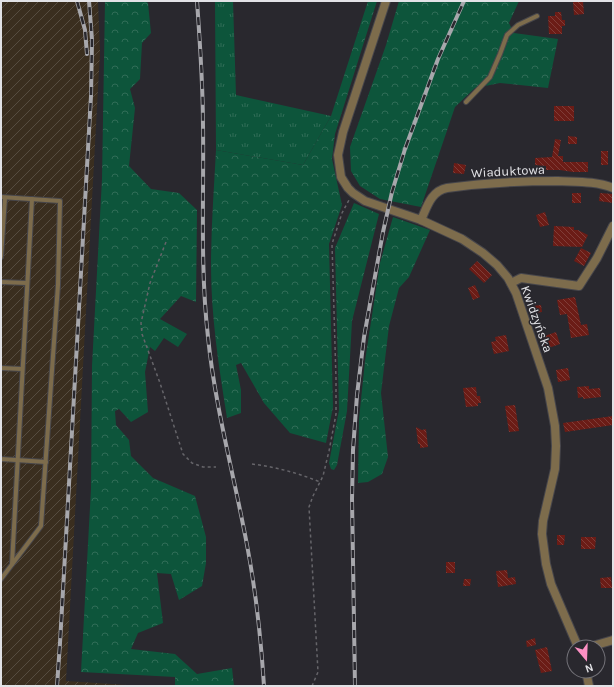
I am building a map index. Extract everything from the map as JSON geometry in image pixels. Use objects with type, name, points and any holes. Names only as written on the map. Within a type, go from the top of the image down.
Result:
[{"type":"street","name":"Kwidzyńska","points":[[386,1],[343,132],[338,155],[341,177],[348,188],[365,201],[421,220],[462,239],[483,253],[497,265],[516,293],[548,388],[552,410],[556,446],[555,468],[543,521],[543,546],[551,584],[575,639]]},
{"type":"street","name":"Wiaduktowa","points":[[421,220],[434,193],[441,189],[447,188],[494,183],[538,181],[597,183],[613,188]]},
{"type":"street","points":[[510,283],[520,278],[579,286],[597,258],[613,226]]},
{"type":"lane","points":[[466,102],[490,77],[507,35],[518,25],[537,16]]},
{"type":"lane","points":[[1,257],[3,197],[60,201],[58,285],[41,526],[1,579]]},
{"type":"lane","points":[[12,565],[32,199]]},
{"type":"lane","points":[[1,282],[27,283]]},
{"type":"lane","points":[[1,368],[22,369]]},
{"type":"lane","points":[[1,459],[46,462]]},
{"type":"path","points":[[312,686],[318,672],[309,507],[323,476],[336,414],[332,244],[342,213],[353,193]]},
{"type":"path","points":[[166,242],[150,283],[141,323],[142,334],[183,454],[192,462],[203,467],[216,467]]},
{"type":"path","points":[[252,464],[277,468],[304,475],[320,482]]},
{"type":"shaded area","points":[[1,1],[98,1],[100,52],[66,681],[142,686],[1,686]]},
{"type":"green space","points":[[105,1],[145,1],[148,3],[151,33],[142,43],[140,79],[130,89],[135,108],[129,166],[151,189],[179,193],[197,210],[196,302],[181,296],[160,319],[187,334],[178,347],[164,338],[155,351],[150,347],[145,372],[148,412],[131,422],[119,409],[115,411],[116,425],[129,440],[131,456],[153,478],[195,496],[206,537],[206,563],[202,586],[179,600],[171,574],[157,573],[163,623],[138,633],[131,649],[175,654],[197,674],[232,668],[234,686],[175,686],[175,677],[81,672],[91,489],[92,366],[102,179]]},
{"type":"green space","points":[[215,1],[233,1],[236,95],[331,116],[303,165],[216,150]]},
{"type":"green space","points":[[368,1],[377,1],[335,134],[332,159],[342,205],[329,244],[333,407],[326,443],[290,433],[264,403],[241,363],[236,365],[241,390],[241,413],[227,418],[216,342],[211,285],[216,150],[303,165],[331,116]]},
{"type":"green space","points":[[399,1],[519,1],[509,23],[514,33],[558,39],[548,88],[500,83],[475,88],[455,107],[421,207],[380,199],[360,186],[351,171],[350,147],[386,45]]},
{"type":"green space","points":[[354,203],[379,214],[352,321],[347,411],[337,465],[334,470],[331,469],[329,463],[339,410],[335,248]]},
{"type":"green space","points":[[393,217],[430,230],[409,277],[399,288],[389,326],[381,393],[388,457],[382,474],[368,482],[358,483],[359,419],[365,361],[380,263]]},
{"type":"building","points":[[573,1],[583,1],[584,14],[574,15]]},
{"type":"building","points":[[555,12],[561,12],[562,20],[565,20],[565,26],[562,26],[562,34],[549,34],[548,16],[555,16]]},
{"type":"building","points":[[554,106],[574,106],[574,121],[554,121]]},
{"type":"building","points":[[568,136],[577,137],[577,144],[568,144]]},
{"type":"building","points":[[555,139],[561,140],[558,156],[563,156],[563,162],[588,162],[588,172],[546,170],[546,166],[535,165],[535,158],[552,157]]},
{"type":"building","points":[[601,151],[608,151],[608,165],[601,165]]},
{"type":"building","points":[[454,163],[466,165],[464,174],[453,173]]},
{"type":"building","points":[[572,193],[581,193],[581,203],[572,203]]},
{"type":"building","points":[[600,193],[613,194],[613,203],[599,201]]},
{"type":"building","points":[[545,212],[549,225],[540,227],[536,215]]},
{"type":"building","points":[[554,226],[574,227],[574,230],[578,230],[588,235],[582,247],[553,246]]},
{"type":"building","points":[[581,248],[591,253],[584,266],[574,261]]},
{"type":"building","points":[[477,261],[492,275],[484,283],[469,269]]},
{"type":"building","points":[[475,285],[480,297],[473,300],[468,288]]},
{"type":"building","points":[[575,297],[581,325],[587,324],[589,335],[571,338],[567,314],[560,315],[557,300]]},
{"type":"building","points":[[541,305],[542,312],[534,313],[533,306]]},
{"type":"building","points":[[556,332],[560,344],[543,350],[539,338]]},
{"type":"building","points":[[506,335],[509,351],[494,354],[491,342],[496,341],[495,337]]},
{"type":"building","points":[[568,368],[570,380],[558,382],[556,370]]},
{"type":"building","points":[[589,386],[589,389],[600,388],[601,397],[583,399],[583,397],[578,398],[577,387]]},
{"type":"building","points":[[476,387],[477,396],[480,396],[481,403],[478,403],[478,406],[466,407],[463,388]]},
{"type":"building","points":[[515,405],[519,431],[509,432],[505,406]]},
{"type":"building","points":[[613,416],[613,425],[565,432],[563,423]]},
{"type":"building","points":[[416,427],[422,430],[426,429],[428,447],[420,448],[420,444],[418,444]]},
{"type":"building","points":[[557,535],[565,535],[564,545],[557,545]]},
{"type":"building","points":[[581,537],[596,537],[595,549],[581,549]]},
{"type":"building","points":[[446,562],[455,562],[455,573],[446,573]]},
{"type":"building","points":[[507,570],[508,578],[515,577],[516,584],[498,587],[496,571]]},
{"type":"building","points":[[611,577],[612,588],[601,588],[600,578]]},
{"type":"building","points":[[464,579],[471,579],[470,586],[463,586]]},
{"type":"building","points":[[535,638],[536,645],[527,647],[526,641]]},
{"type":"building","points":[[547,647],[552,671],[541,673],[535,650]]},
{"type":"railway","points":[[77,1],[85,30],[87,54]]},
{"type":"railway","points":[[57,686],[91,96],[92,40],[89,1]]},
{"type":"railway","points":[[197,1],[202,95],[203,258],[208,337],[215,389],[253,580],[260,633],[264,686]]},
{"type":"railway","points":[[355,686],[352,499],[353,450],[357,395],[364,337],[383,232],[392,192],[405,149],[438,59],[464,1]]}]
